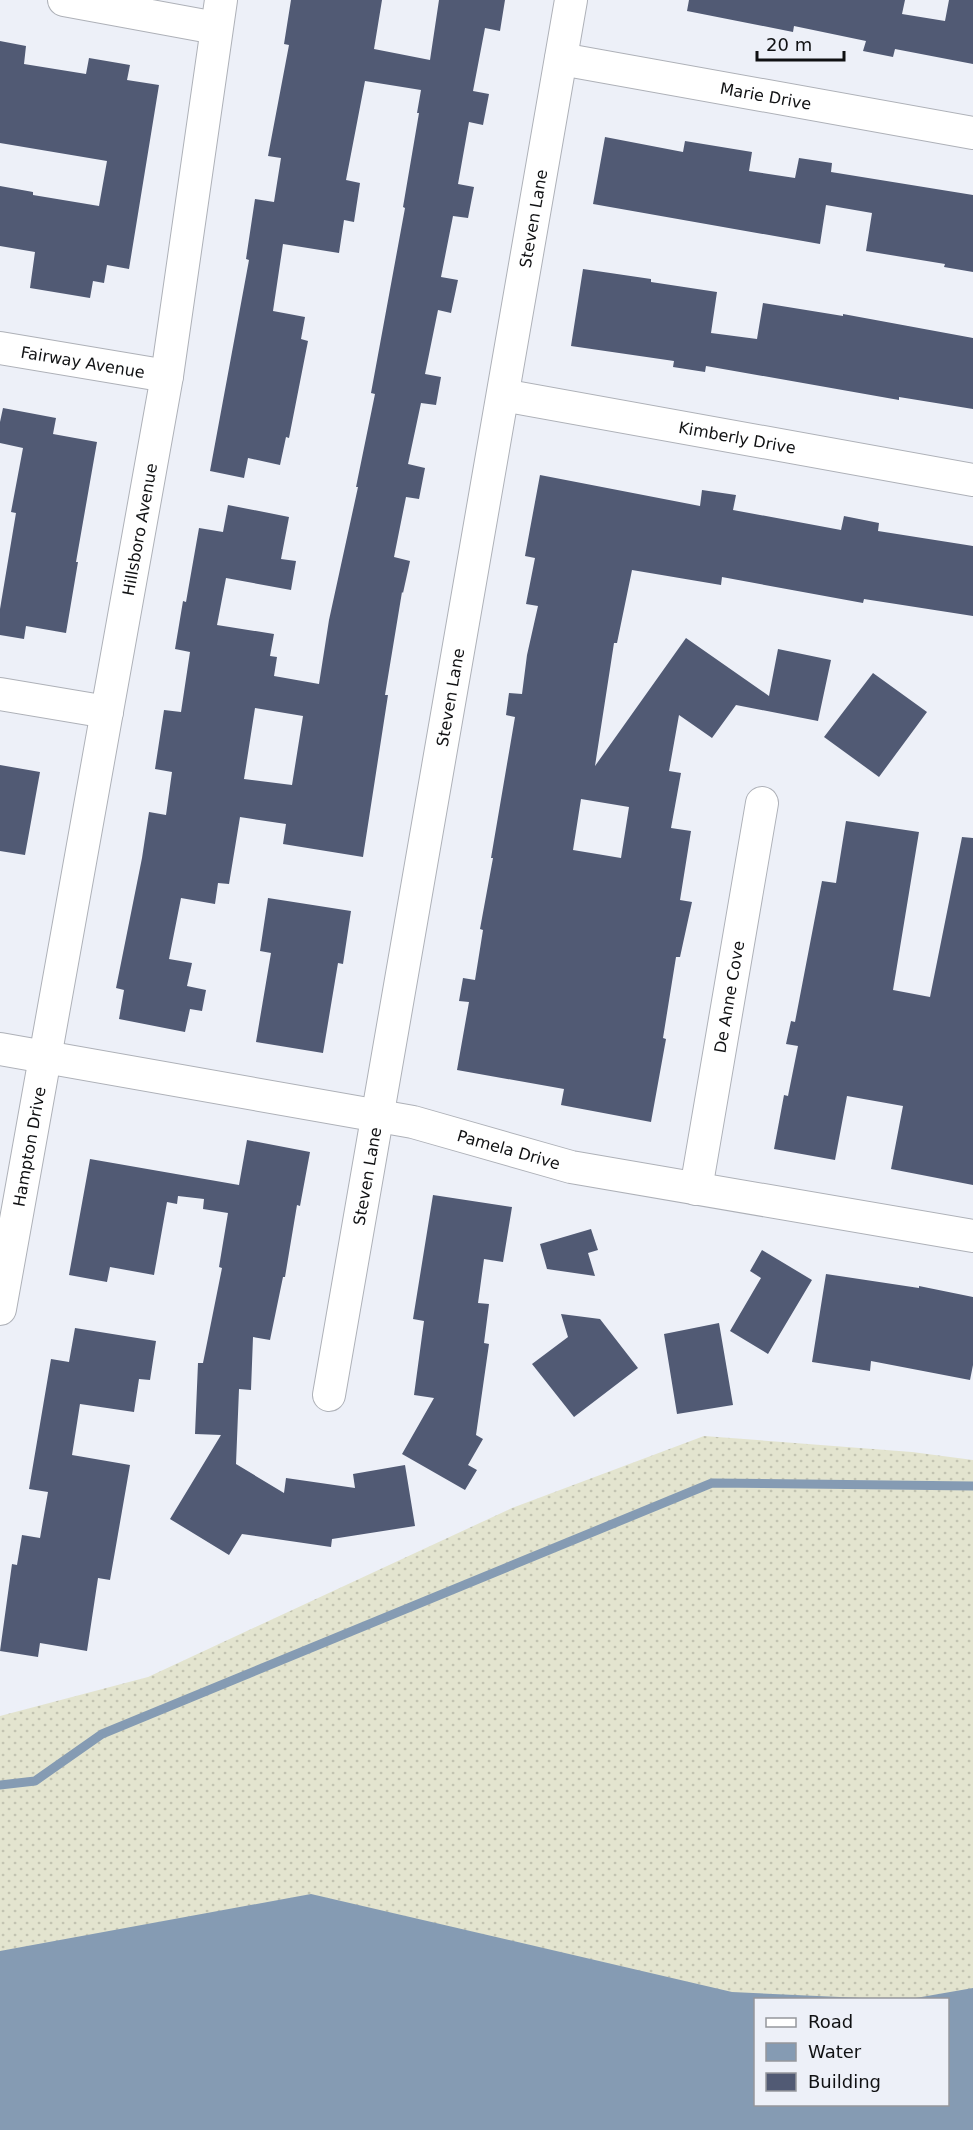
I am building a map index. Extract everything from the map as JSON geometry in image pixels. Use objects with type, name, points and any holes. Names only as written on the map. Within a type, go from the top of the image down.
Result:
[{"type":"street","points":[[64,0],[218,14]]},
{"type":"street","name":"Steven Lane","points":[[329,1395],[571,0]]},
{"type":"street","name":"Hillsboro Avenue","points":[[45,1056],[167,376],[218,14]]},
{"type":"street","name":"Marie Drive","points":[[561,59],[973,133]]},
{"type":"street","name":"Fairway Avenue","points":[[0,348],[167,376]]},
{"type":"street","name":"Kimberly Drive","points":[[503,395],[973,480]]},
{"type":"street","points":[[0,694],[107,712]]},
{"type":"street","name":"De Anne Cove","points":[[696,1189],[762,803]]},
{"type":"street","name":"Pamela Drive","points":[[0,1049],[413,1122],[571,1167],[973,1236]]},
{"type":"street","name":"Hampton Drive","points":[[0,1309],[45,1056]]},
{"type":"green space","points":[[704,1436],[912,1452],[973,1460],[973,2130],[0,2130],[0,1716],[148,1677],[512,1508]]},
{"type":"water","points":[[311,1894],[732,1992],[862,1998],[754,1998],[754,2106],[949,2106],[949,1998],[916,1998],[973,1988],[973,2130],[0,2130],[0,1951]]},
{"type":"building","points":[[291,0],[382,0],[374,49],[430,60],[439,0],[505,0],[500,31],[485,28],[473,91],[489,94],[483,125],[469,122],[458,184],[474,187],[468,218],[453,216],[441,277],[458,280],[451,313],[438,310],[425,374],[441,377],[436,405],[421,403],[408,464],[425,468],[419,499],[406,497],[394,557],[410,561],[402,592],[385,695],[388,695],[363,857],[283,844],[286,824],[240,817],[229,884],[218,883],[215,904],[181,898],[169,959],[192,963],[187,986],[206,990],[202,1011],[190,1009],[185,1032],[119,1019],[124,990],[116,988],[149,812],[166,815],[172,772],[155,769],[164,710],[181,712],[190,652],[175,649],[199,528],[223,532],[228,505],[289,517],[281,559],[296,561],[291,590],[226,578],[217,625],[274,634],[270,656],[277,657],[274,676],[319,684],[329,620],[358,487],[356,487],[375,394],[371,393],[405,208],[403,207],[419,113],[417,113],[421,90],[365,81],[346,180],[360,183],[354,222],[344,220],[339,253],[283,244],[273,311],[305,317],[301,339],[308,341],[289,438],[286,437],[280,465],[248,458],[244,478],[210,471],[249,260],[246,259],[255,199],[274,202],[281,158],[268,156],[289,45],[284,44]],"holes":[[[255,708],[303,716],[292,785],[244,779]]]},
{"type":"building","points":[[689,0],[905,0],[902,14],[945,21],[949,0],[973,0],[973,64],[895,49],[893,57],[863,51],[866,41],[794,26],[793,32],[687,11]]},
{"type":"building","points":[[0,41],[26,46],[24,64],[86,74],[89,58],[130,65],[127,80],[159,85],[129,269],[107,265],[104,283],[93,281],[90,298],[30,288],[35,252],[0,246],[0,186],[33,192],[33,195],[99,206],[107,161],[0,143]]},
{"type":"building","points":[[605,137],[683,152],[685,141],[752,152],[749,171],[795,178],[799,158],[832,163],[831,172],[973,195],[973,272],[944,267],[945,264],[866,251],[872,213],[826,205],[820,244],[593,204]]},
{"type":"building","points":[[583,269],[717,292],[711,333],[757,339],[763,303],[843,316],[843,314],[973,338],[973,409],[899,397],[899,400],[706,366],[705,372],[673,367],[674,361],[571,346]]},
{"type":"building","points":[[3,408],[56,418],[53,434],[97,442],[66,633],[26,626],[24,639],[0,635],[0,609],[16,513],[11,512],[23,448],[0,443]]},
{"type":"building","points":[[540,475],[700,506],[702,490],[736,495],[733,510],[841,530],[844,516],[879,523],[878,531],[973,546],[973,616],[864,599],[863,603],[722,577],[721,585],[632,570],[617,643],[614,643],[595,766],[686,638],[769,696],[778,649],[831,660],[818,721],[736,705],[712,738],[679,715],[669,771],[681,773],[671,828],[691,831],[680,900],[692,902],[680,957],[676,957],[663,1038],[666,1039],[651,1122],[561,1105],[564,1089],[457,1070],[469,1002],[459,1001],[463,978],[475,980],[483,930],[480,929],[515,717],[506,715],[509,693],[522,694],[527,655],[538,606],[526,604],[535,558],[525,556]],"holes":[[[581,799],[629,807],[621,858],[573,850]]]},
{"type":"building","points":[[873,673],[927,712],[879,777],[824,737]]},
{"type":"building","points":[[0,765],[40,772],[25,855],[0,851]]},
{"type":"building","points":[[846,821],[919,832],[893,990],[930,997],[962,837],[973,838],[973,1185],[891,1169],[903,1106],[847,1096],[835,1160],[774,1149],[784,1095],[788,1096],[798,1046],[786,1044],[791,1021],[795,1022],[822,881],[836,883]]},
{"type":"building","points":[[268,898],[351,911],[343,964],[338,963],[323,1053],[256,1042],[271,953],[260,951]]},
{"type":"building","points":[[247,1140],[310,1152],[270,1340],[253,1337],[251,1390],[239,1389],[236,1464],[284,1493],[286,1478],[355,1488],[353,1474],[405,1465],[415,1526],[332,1539],[331,1547],[242,1534],[229,1555],[170,1519],[221,1435],[195,1434],[198,1363],[203,1363],[222,1268],[219,1267],[228,1213],[203,1209],[204,1199],[178,1196],[177,1204],[167,1202],[154,1275],[110,1267],[107,1282],[69,1275],[90,1159],[239,1185]]},
{"type":"building","points":[[433,1195],[512,1207],[503,1262],[484,1259],[478,1303],[489,1304],[484,1343],[489,1344],[476,1435],[483,1439],[468,1465],[477,1470],[465,1490],[402,1454],[434,1398],[414,1395],[424,1321],[413,1319]]},
{"type":"building","points":[[591,1229],[598,1250],[588,1253],[595,1276],[547,1269],[540,1244]]},
{"type":"building","points":[[762,1250],[812,1280],[768,1354],[730,1331],[761,1278],[750,1271]]},
{"type":"building","points":[[826,1274],[919,1288],[919,1286],[973,1297],[973,1365],[970,1380],[871,1361],[870,1371],[812,1362]]},
{"type":"building","points":[[561,1314],[600,1319],[638,1368],[574,1417],[532,1364],[568,1337]]},
{"type":"building","points":[[719,1323],[733,1405],[677,1414],[664,1334]]},
{"type":"building","points":[[75,1328],[156,1341],[150,1380],[139,1379],[134,1412],[80,1404],[72,1455],[130,1465],[110,1580],[98,1578],[87,1651],[40,1643],[38,1657],[0,1651],[12,1564],[17,1565],[22,1535],[40,1538],[48,1492],[29,1489],[51,1359],[69,1362]]},
{"type":"waterway","points":[[0,1785],[35,1781],[102,1734],[712,1483],[973,1486]]}]
